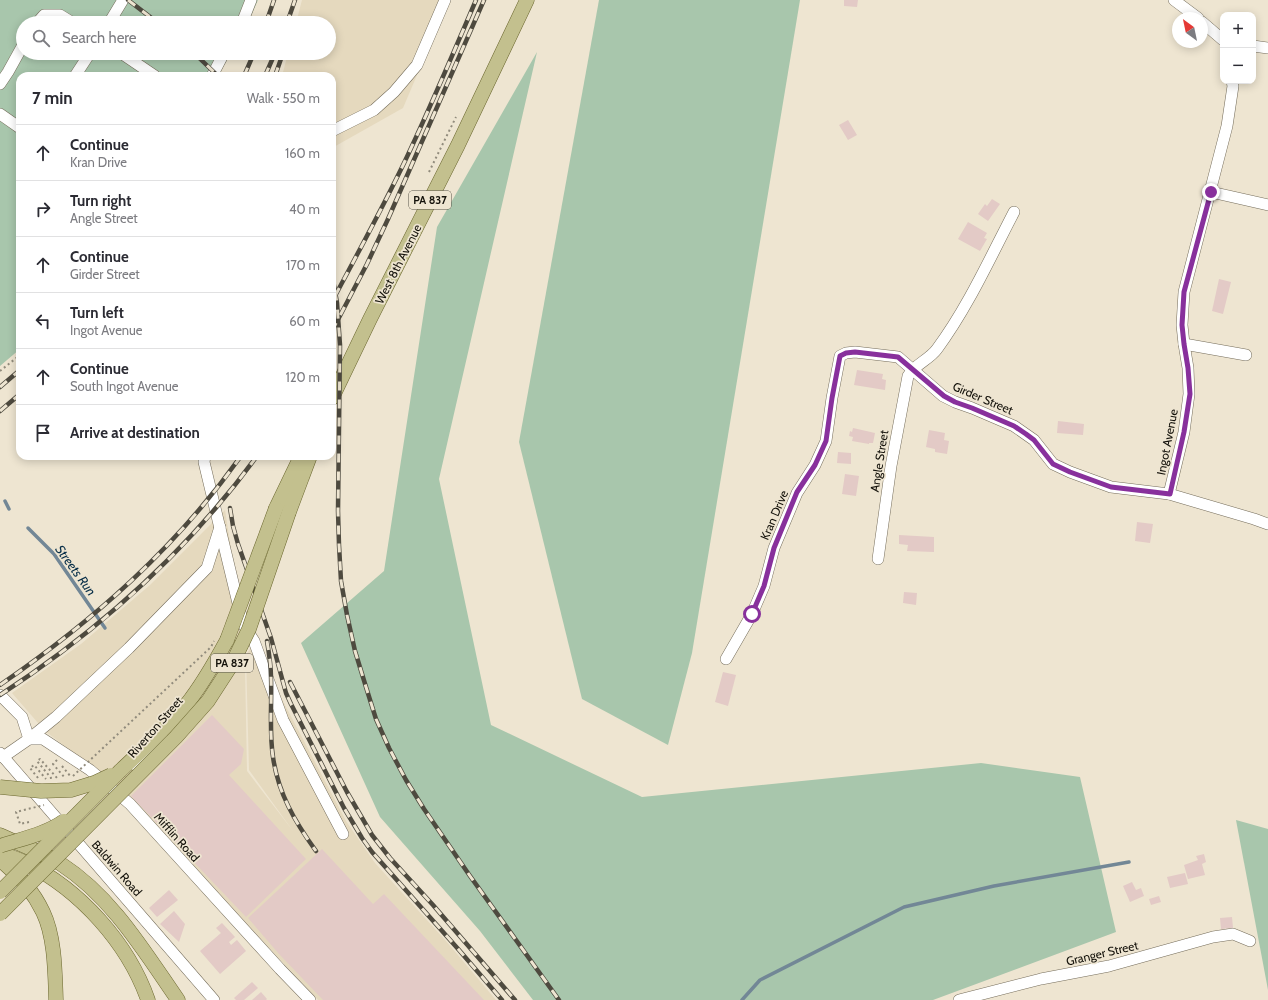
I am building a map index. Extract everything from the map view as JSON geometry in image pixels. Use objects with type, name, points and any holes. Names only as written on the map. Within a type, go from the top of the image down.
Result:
[{"type":"main road","name":"West 8th Avenue","points":[[336,390],[458,145],[527,0]]},
{"type":"main road","name":"PA 837","points":[[0,914],[176,737],[208,701],[232,664],[248,629],[282,510],[300,460]]},
{"type":"main road","name":"PA 837","points":[[0,787],[41,791],[71,790],[94,784],[120,771],[156,736],[185,705],[213,665],[227,640],[282,510],[308,460]]},
{"type":"main road","points":[[0,892],[120,771]]},
{"type":"main road","points":[[0,846],[33,836],[58,825],[83,808]]},
{"type":"main road","points":[[0,835],[60,864],[82,880],[107,904],[129,931],[178,1000]]},
{"type":"main road","points":[[0,853],[25,863],[53,879],[83,902],[110,931],[131,964],[148,1000]]},
{"type":"main road","points":[[0,860],[15,872],[32,893],[43,912],[50,935],[56,1000]]},
{"type":"street","points":[[112,16],[122,0]]},
{"type":"street","points":[[245,16],[251,0]]},
{"type":"street","points":[[336,129],[374,110],[394,92],[417,65],[445,0]]},
{"type":"street","points":[[1174,0],[1190,12]]},
{"type":"street","points":[[42,16],[44,14],[62,16]]},
{"type":"street","points":[[1208,27],[1220,37]]},
{"type":"street","points":[[1256,46],[1268,48]]},
{"type":"street","points":[[0,84],[16,58]]},
{"type":"street","points":[[78,72],[85,60]]},
{"type":"street","points":[[131,60],[149,72]]},
{"type":"street","points":[[214,72],[220,60]]},
{"type":"street","name":"Ingot Avenue","points":[[1170,494],[1184,432],[1190,394],[1182,325],[1184,292],[1227,126],[1233,84]]},
{"type":"street","points":[[0,114],[16,125]]},
{"type":"street","points":[[1211,192],[1268,205]]},
{"type":"street","points":[[912,369],[936,350],[964,308],[1014,212]]},
{"type":"street","points":[[1184,344],[1246,355]]},
{"type":"street","name":"Kran Drive","points":[[726,659],[752,614],[761,593],[774,548],[797,492],[815,465],[826,441],[840,356],[846,353],[855,352],[898,357],[912,369]]},
{"type":"street","name":"Girder Street","points":[[912,369],[944,396],[1014,426],[1034,440],[1053,464],[1070,472],[1111,487],[1170,494],[1268,524]]},
{"type":"street","name":"Angle Street","points":[[878,559],[891,466],[908,376],[912,369]]},
{"type":"street","points":[[204,460],[243,624],[254,641],[283,720],[343,834]]},
{"type":"street","points":[[2,755],[29,738],[56,717],[129,648],[207,568],[220,526]]},
{"type":"street","name":"Riverton Street","points":[[71,835],[115,792],[180,720],[208,683],[243,624]]},
{"type":"street","points":[[0,696],[22,717],[29,738]]},
{"type":"street","name":"Mifflin Road","points":[[29,738],[43,739],[90,770],[130,804],[310,1000]]},
{"type":"street","name":"Baldwin Road","points":[[2,755],[214,1000]]},
{"type":"street","name":"Granger Street","points":[[959,1000],[1041,979],[1109,966],[1213,937],[1232,934],[1250,941]]},
{"type":"path","points":[[0,371],[16,358]]},
{"type":"path","points":[[62,766],[72,777],[211,647],[217,635]]},
{"type":"path","points":[[41,781],[30,768],[34,765],[47,781],[51,778],[37,761],[40,759],[60,782],[65,778],[53,764],[57,760]]},
{"type":"path","points":[[29,822],[20,824],[16,812],[44,804]]},
{"type":"shaded area","points":[[302,0],[449,0],[403,108],[336,146],[336,72],[283,72],[286,60],[336,60],[336,16],[298,16]]},
{"type":"shaded area","points":[[225,510],[245,667],[247,771],[293,831],[249,770],[246,655],[253,644],[346,821],[375,863],[446,941],[496,1000],[318,1000],[244,921],[99,772],[45,731],[12,693],[81,644],[150,585]]},
{"type":"green space","points":[[0,0],[258,0],[251,16],[16,16],[16,60],[227,60],[220,72],[16,72],[16,352],[0,366]]},
{"type":"green space","points":[[599,0],[800,0],[692,653],[668,745],[582,699],[519,442]]},
{"type":"green space","points":[[537,52],[439,479],[491,725],[642,797],[981,763],[1080,777],[1116,932],[933,1000],[533,1000],[480,931],[380,817],[301,643],[384,571],[437,227]]},
{"type":"green space","points":[[1236,820],[1268,829],[1268,990]]},
{"type":"building","points":[[844,0],[858,0],[857,7],[844,6]]},
{"type":"building","points":[[848,120],[857,135],[848,140],[839,125]]},
{"type":"building","points":[[992,199],[1000,204],[988,221],[978,214],[985,204],[987,206]]},
{"type":"building","points":[[968,222],[987,233],[984,238],[987,239],[980,251],[958,239]]},
{"type":"building","points":[[1219,279],[1231,282],[1223,314],[1212,311]]},
{"type":"building","points":[[857,370],[883,374],[882,379],[886,380],[885,390],[854,385]]},
{"type":"building","points":[[1058,421],[1084,424],[1083,435],[1057,433]]},
{"type":"building","points":[[853,428],[875,433],[873,443],[869,444],[852,441],[853,437],[849,436],[850,431],[852,432]]},
{"type":"building","points":[[929,430],[945,433],[944,440],[949,441],[947,454],[935,452],[935,449],[926,447]]},
{"type":"building","points":[[838,452],[851,453],[851,464],[837,463]]},
{"type":"building","points":[[845,474],[859,476],[856,496],[842,494]]},
{"type":"building","points":[[1137,522],[1153,524],[1150,543],[1135,541]]},
{"type":"building","points":[[899,535],[934,537],[934,552],[907,551],[908,545],[899,544]]},
{"type":"building","points":[[904,592],[917,593],[916,605],[903,603]]},
{"type":"building","points":[[723,672],[736,675],[728,706],[715,702]]},
{"type":"building","points":[[212,715],[244,749],[241,764],[229,775],[306,859],[246,917],[131,796]]},
{"type":"building","points":[[322,849],[373,904],[384,894],[484,1000],[323,1000],[279,954],[248,918]]},
{"type":"building","points":[[1204,854],[1206,862],[1202,864],[1205,875],[1188,879],[1184,865],[1198,860],[1196,856]]},
{"type":"building","points":[[1185,873],[1188,884],[1170,888],[1167,877]]},
{"type":"building","points":[[1132,882],[1136,890],[1141,888],[1144,896],[1130,902],[1123,886]]},
{"type":"building","points":[[169,890],[178,900],[157,917],[149,908]]},
{"type":"building","points":[[1159,896],[1161,902],[1151,905],[1149,899]]},
{"type":"building","points":[[174,911],[185,924],[179,942],[160,924]]},
{"type":"building","points":[[1232,917],[1233,928],[1221,929],[1220,918]]},
{"type":"building","points":[[222,923],[235,937],[229,942],[231,945],[237,940],[246,951],[220,974],[200,951],[221,933],[216,928]]},
{"type":"building","points":[[252,982],[258,988],[244,1000],[236,1000],[234,998]]},
{"type":"building","points":[[261,992],[267,999],[266,1000],[252,1000]]},
{"type":"waterway","name":"Streets Run","points":[[5,501],[9,509]]},
{"type":"waterway","name":"Streets Run","points":[[28,528],[54,554],[105,628]]},
{"type":"waterway","points":[[742,1000],[760,980],[904,907],[994,886],[1129,862]]},
{"type":"railway","points":[[128,0],[149,16]]},
{"type":"railway","points":[[268,16],[274,0]]},
{"type":"railway","points":[[289,16],[295,0]]},
{"type":"railway","points":[[336,294],[380,212],[405,161],[476,0]]},
{"type":"railway","points":[[336,323],[367,264],[388,219],[484,0]]},
{"type":"railway","points":[[201,60],[214,72]]},
{"type":"railway","points":[[246,72],[251,60]]},
{"type":"railway","points":[[267,72],[272,60]]},
{"type":"railway","points":[[276,72],[281,60]]},
{"type":"railway","points":[[336,297],[340,345],[338,511],[341,581],[355,651],[376,719],[406,780],[424,809],[559,1000]]},
{"type":"railway","points":[[0,387],[16,373]]},
{"type":"railway","points":[[0,411],[16,397]]},
{"type":"railway","points":[[0,685],[68,635],[131,581],[189,522],[216,490],[238,460]]},
{"type":"railway","points":[[0,695],[72,644],[139,588],[201,525],[254,460]]},
{"type":"railway","points":[[230,508],[238,544],[271,638],[286,693],[344,808],[372,852],[502,1000]]},
{"type":"railway","points":[[267,641],[271,672],[271,737],[275,770],[288,807],[316,851]]},
{"type":"railway","points":[[290,682],[347,792],[372,835],[390,858],[433,905],[515,1000]]},
{"type":"route","points":[[752,614],[764,586],[774,548],[797,492],[815,465],[826,441],[840,356],[846,353],[855,352],[898,357],[944,396],[1014,426],[1026,434],[1034,440],[1053,464],[1070,472],[1111,487],[1170,494],[1184,432],[1190,394],[1182,325],[1184,292],[1211,192]]}]
